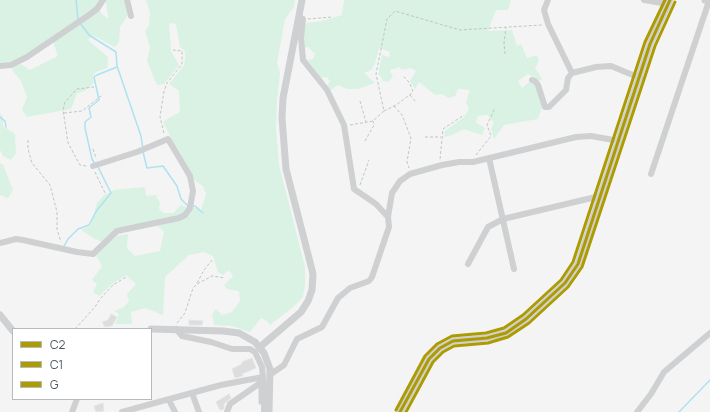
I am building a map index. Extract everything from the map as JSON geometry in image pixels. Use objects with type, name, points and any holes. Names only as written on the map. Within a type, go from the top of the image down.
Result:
[{"type":"street","points":[[0,66],[11,65],[19,62],[97,9],[103,0]]},
{"type":"street","points":[[127,0],[131,16]]},
{"type":"street","points":[[302,0],[300,38],[303,60],[327,90],[344,126],[354,189],[376,204],[388,217]]},
{"type":"street","points":[[548,0],[544,10],[548,24],[572,73]]},
{"type":"street","points":[[400,412],[429,359],[440,348],[453,341],[487,338],[506,333],[526,319],[565,283],[578,264],[650,44],[669,2],[644,0]]},
{"type":"street","points":[[651,174],[708,1]]},
{"type":"street","points":[[260,347],[301,312],[308,301],[312,290],[313,274],[289,182],[284,154],[283,98],[301,18]]},
{"type":"street","points":[[532,80],[536,81],[538,85],[544,107],[549,107],[566,90],[568,78],[572,73],[596,67],[611,66],[640,78]]},
{"type":"street","points":[[271,374],[284,365],[297,339],[322,328],[338,298],[350,288],[369,281],[372,277],[389,227],[388,217],[392,194],[400,181],[410,174],[442,165],[471,162],[576,137],[591,136],[619,141]]},
{"type":"street","points":[[0,243],[16,239],[93,254],[117,231],[179,218],[185,215],[190,208],[193,190],[190,176],[168,139],[139,151],[95,165]]},
{"type":"street","points":[[489,158],[514,269]]},
{"type":"street","points":[[468,264],[488,227],[503,219],[600,196]]},
{"type":"street","points":[[0,315],[12,330]]},
{"type":"street","points":[[152,329],[239,333],[255,342],[260,347],[268,361],[271,374],[269,412]]},
{"type":"street","points":[[175,329],[182,336],[211,342],[232,349],[252,350],[261,361],[264,412]]},
{"type":"street","points":[[637,412],[651,394],[664,372],[710,333]]},
{"type":"street","points":[[122,412],[192,393],[262,380]]},
{"type":"street","points":[[227,412],[230,404],[262,380]]},
{"type":"street","points":[[192,393],[199,412]]},
{"type":"street","points":[[72,412],[77,400]]},
{"type":"street","points":[[169,400],[175,412]]},
{"type":"street","points":[[152,405],[155,412]]},
{"type":"lane","points":[[260,403],[262,380]]},
{"type":"path","points":[[384,111],[376,74],[387,19],[395,11],[460,30],[548,24]]},
{"type":"path","points":[[301,18],[332,17]]},
{"type":"path","points":[[505,54],[504,43],[506,27]]},
{"type":"path","points":[[168,139],[161,126],[162,102],[167,83],[182,64],[183,56],[182,51],[179,49],[173,50]]},
{"type":"path","points":[[344,126],[373,121],[384,111],[394,106],[410,94],[412,91],[408,82],[403,76]]},
{"type":"path","points":[[94,86],[77,89],[65,102],[63,110],[68,143],[73,154],[80,165],[95,165]]},
{"type":"path","points":[[410,94],[416,102]]},
{"type":"path","points":[[64,113],[82,111],[101,96]]},
{"type":"path","points":[[360,101],[366,122]]},
{"type":"path","points":[[394,106],[402,115],[411,138],[407,162],[410,174]]},
{"type":"path","points":[[471,162],[492,136],[487,125],[495,108]]},
{"type":"path","points":[[442,165],[440,161],[441,137],[443,129],[464,115]]},
{"type":"path","points":[[365,141],[374,125],[373,121]]},
{"type":"path","points":[[425,137],[441,137]]},
{"type":"path","points":[[28,140],[28,149],[32,163],[50,185],[57,212],[57,229],[61,242],[60,248]]},
{"type":"path","points":[[93,149],[95,165],[106,195]]},
{"type":"path","points":[[359,191],[360,181],[369,160]]},
{"type":"path","points":[[175,329],[174,324],[182,319],[193,288],[212,260]]},
{"type":"path","points":[[197,284],[212,276],[224,278]]},
{"type":"path","points":[[75,328],[113,285],[126,277]]},
{"type":"green space","points":[[0,0],[99,0],[96,7],[32,51],[11,62],[0,63]]},
{"type":"green space","points":[[105,0],[124,0],[128,15],[120,27],[119,42],[115,47],[92,35],[88,40],[108,57],[107,68],[96,72],[93,76],[94,83],[85,91],[77,93],[71,109],[27,117],[22,110],[27,97],[21,81],[12,70],[13,67],[21,64],[30,70],[58,56],[53,42],[99,10],[109,19]]},
{"type":"green space","points":[[146,0],[295,0],[294,7],[285,19],[277,63],[280,73],[276,129],[279,165],[305,267],[305,285],[303,297],[292,308],[270,325],[267,321],[261,318],[250,332],[232,326],[214,325],[212,314],[216,309],[222,315],[232,312],[240,301],[239,291],[227,289],[224,285],[233,276],[229,270],[223,275],[218,272],[213,256],[204,252],[189,255],[165,277],[163,315],[145,308],[131,312],[132,324],[115,324],[119,314],[114,311],[124,307],[129,301],[127,294],[136,284],[126,275],[112,284],[99,296],[93,292],[97,284],[92,280],[102,266],[96,255],[110,242],[117,236],[128,234],[127,248],[135,256],[160,251],[164,231],[157,226],[183,219],[193,207],[201,210],[206,194],[203,186],[195,181],[163,123],[180,112],[179,91],[169,84],[184,65],[185,51],[180,47],[176,24],[169,23],[171,51],[179,65],[164,84],[157,85],[147,61],[150,47],[145,31],[149,26],[150,12]]},
{"type":"green space","points":[[344,0],[511,0],[508,10],[496,10],[488,31],[512,30],[517,46],[521,44],[527,58],[537,55],[539,61],[535,68],[542,79],[540,81],[528,74],[518,81],[522,88],[529,82],[534,83],[537,86],[542,107],[538,119],[504,125],[494,139],[491,129],[494,123],[488,115],[478,116],[476,122],[485,128],[482,135],[464,129],[444,137],[445,131],[464,117],[469,109],[466,102],[470,90],[458,89],[455,96],[448,98],[442,94],[435,95],[419,82],[415,89],[410,81],[416,71],[410,68],[402,70],[399,67],[391,69],[390,72],[393,77],[388,82],[383,81],[378,74],[382,55],[389,57],[390,52],[379,48],[375,64],[371,70],[364,73],[375,83],[358,89],[347,89],[338,85],[331,90],[327,86],[330,81],[327,77],[320,78],[307,60],[313,59],[315,54],[308,47],[304,48],[304,27],[307,23],[322,21],[342,15]]},
{"type":"green space","points":[[0,113],[3,117],[3,126],[15,134],[16,153],[11,160],[3,156],[0,150]]},
{"type":"green space","points":[[0,163],[3,165],[13,190],[8,198],[0,195]]},
{"type":"green space","points":[[145,187],[146,196],[156,195],[160,203],[159,209],[164,213],[173,213],[181,205],[188,208],[184,214],[118,229],[105,243],[95,239],[81,230],[90,226],[97,203],[103,196],[114,190]]},
{"type":"building","points":[[111,314],[117,317],[112,326],[105,327],[102,322],[108,320]]},
{"type":"building","points":[[189,320],[203,321],[202,325],[189,325]]},
{"type":"building","points":[[252,358],[256,368],[242,374],[243,376],[235,378],[232,369],[242,364],[242,362]]},
{"type":"building","points":[[229,394],[231,398],[224,404],[224,409],[220,410],[216,402]]},
{"type":"building","points":[[103,403],[104,411],[96,412],[94,406]]},
{"type":"waterway","points":[[76,0],[78,20]]},
{"type":"waterway","points":[[80,23],[89,35],[116,52],[117,66],[141,136],[143,149]]},
{"type":"waterway","points":[[95,164],[92,159],[85,128],[85,122],[91,117],[89,108],[99,100],[94,77],[117,67]]},
{"type":"waterway","points":[[0,117],[5,121],[6,127]]},
{"type":"waterway","points":[[143,152],[147,168],[163,166],[177,186],[181,199],[188,206]]},
{"type":"waterway","points":[[64,246],[68,239],[78,229],[89,225],[97,210],[111,193],[98,167]]},
{"type":"waterway","points":[[192,206],[195,206],[203,213]]},
{"type":"waterway","points":[[679,412],[710,380]]},
{"type":"transit line","name":"G","points":[[396,410],[425,356],[437,344],[452,336],[486,333],[504,328],[523,315],[561,280],[573,262],[645,42],[665,0]]},
{"type":"transit line","name":"C2","points":[[400,412],[429,359],[440,348],[453,341],[487,338],[506,333],[526,319],[565,283],[578,264],[650,44],[670,0]]},
{"type":"transit line","name":"C1","points":[[406,412],[433,362],[443,352],[454,346],[488,343],[508,337],[529,323],[568,287],[582,267],[655,46],[675,2]]}]
